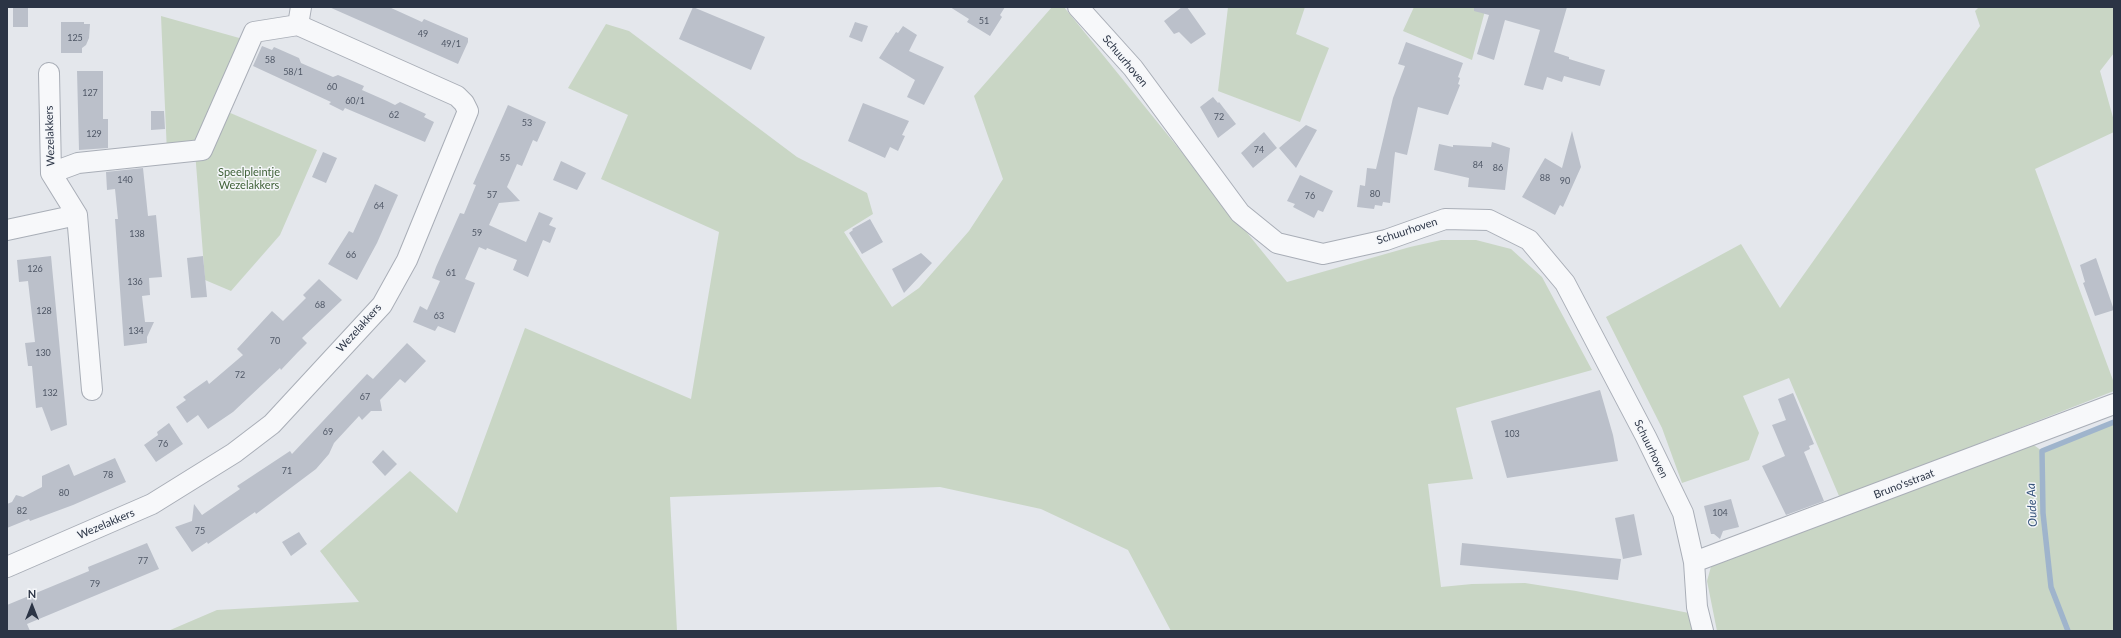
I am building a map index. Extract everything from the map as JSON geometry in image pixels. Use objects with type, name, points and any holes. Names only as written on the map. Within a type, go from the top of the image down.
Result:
[{"type":"street","name":"Schuurhoven","points":[[1078,7],[1133,68],[1240,212],[1277,243],[1323,254],[1386,240],[1445,219],[1489,220],[1529,240],[1565,282],[1646,437],[1683,513],[1694,562],[1697,607],[1703,631]]},
{"type":"street","points":[[51,172],[78,162],[202,150],[254,32],[299,16]]},
{"type":"street","name":"Wezelakkers","points":[[7,567],[152,504],[234,453],[272,424],[382,305],[407,260],[468,111],[464,103],[457,96],[299,16]]},
{"type":"street","name":"Wezelakkers","points":[[48,73],[51,172],[77,216],[92,390]]},
{"type":"street","points":[[7,230],[77,216]]},
{"type":"street","name":"Bruno'sstraat","points":[[1694,562],[2114,404]]},
{"type":"green space","points":[[1052,7],[1064,7],[1287,282],[1410,247],[1441,240],[1476,240],[1511,249],[1542,277],[1592,370],[1456,408],[1473,479],[1428,484],[1441,587],[1472,584],[1525,583],[1576,591],[1689,613],[1693,631],[1171,631],[1128,550],[1041,509],[940,487],[670,497],[677,631],[168,631],[217,610],[359,602],[320,551],[410,471],[457,513],[525,328],[691,399],[719,232],[601,179],[628,115],[568,88],[606,24],[629,31],[797,157],[867,193],[873,214],[844,232],[892,307],[919,288],[969,231],[1003,179],[974,96]]},
{"type":"green space","points":[[1228,7],[1305,7],[1296,34],[1329,48],[1300,122],[1218,91]]},
{"type":"green space","points":[[1414,7],[1486,7],[1472,60],[1403,31]]},
{"type":"green space","points":[[1979,7],[2114,7],[2114,53],[2100,71],[2114,121],[2114,132],[2035,169],[2114,383],[2114,391],[1878,483],[1839,496],[1789,378],[1743,396],[1759,433],[1749,460],[1682,483],[1662,428],[1606,317],[1741,244],[1780,308],[1980,26],[1975,11]]},
{"type":"green space","name":"Speelpleintje Wezelakkers","points":[[161,16],[250,41],[221,109],[317,150],[280,235],[231,291],[205,280],[195,151],[167,153]]},
{"type":"green space","points":[[2114,422],[2114,631],[1717,631],[1707,581],[1712,563],[2031,443],[2042,451]]},
{"type":"building","points":[[13,7],[28,7],[28,27],[13,27]]},
{"type":"building","points":[[329,7],[389,7],[422,22],[424,19],[468,38],[468,42],[458,64]]},
{"type":"building","points":[[693,7],[765,37],[751,70],[679,39]]},
{"type":"building","points":[[950,7],[1005,7],[1000,15],[1002,17],[990,36],[967,22],[969,19]]},
{"type":"building","points":[[1182,7],[1187,7],[1206,34],[1191,44],[1179,32],[1174,34],[1164,21]]},
{"type":"building","points":[[1474,7],[1567,7],[1554,52],[1569,57],[1569,59],[1605,70],[1600,86],[1564,76],[1562,82],[1547,77],[1543,90],[1524,85],[1540,30],[1505,20],[1494,60],[1477,54],[1489,15],[1474,11]]},
{"type":"building","points":[[61,22],[84,22],[84,24],[90,24],[89,38],[86,45],[82,48],[82,53],[61,53]]},
{"type":"building","points":[[855,22],[868,26],[862,42],[849,37]]},
{"type":"building","points":[[903,26],[917,35],[909,51],[944,67],[924,105],[907,97],[915,80],[879,58],[896,32],[898,33]]},
{"type":"building","points":[[1406,42],[1463,63],[1458,77],[1460,78],[1458,84],[1460,85],[1448,115],[1418,107],[1407,155],[1395,152],[1390,203],[1383,202],[1382,206],[1375,205],[1374,209],[1357,207],[1360,185],[1365,186],[1367,168],[1376,169],[1393,98],[1405,66],[1398,64]]},
{"type":"building","points":[[262,46],[272,50],[274,47],[299,58],[301,63],[333,77],[338,75],[364,86],[362,90],[395,105],[400,102],[426,114],[424,117],[434,122],[425,142],[345,108],[343,111],[329,104],[331,102],[253,66]]},
{"type":"building","points":[[77,71],[103,71],[103,119],[108,119],[108,148],[79,150]]},
{"type":"building","points":[[1213,97],[1218,103],[1219,102],[1236,124],[1218,138],[1200,107]]},
{"type":"building","points":[[863,103],[909,121],[902,135],[905,136],[898,151],[890,147],[885,158],[848,141]]},
{"type":"building","points":[[508,105],[546,122],[537,142],[533,140],[522,166],[517,164],[507,187],[520,201],[499,203],[489,225],[526,242],[539,212],[553,218],[549,225],[556,228],[550,243],[543,240],[528,277],[513,270],[517,260],[487,248],[486,250],[479,247],[465,279],[475,283],[455,333],[438,326],[435,331],[413,322],[420,306],[427,310],[440,281],[432,278],[436,267],[460,213],[464,214],[476,185],[473,184]]},
{"type":"building","points":[[151,111],[164,111],[165,129],[151,130]]},
{"type":"building","points":[[1306,125],[1317,130],[1296,168],[1279,148]]},
{"type":"building","points":[[1572,131],[1581,167],[1563,207],[1560,205],[1555,215],[1522,197],[1545,158],[1562,168]]},
{"type":"building","points":[[1264,132],[1277,148],[1253,168],[1241,153]]},
{"type":"building","points":[[1492,142],[1510,148],[1505,190],[1468,187],[1469,178],[1434,170],[1439,144],[1453,147],[1453,145],[1491,147]]},
{"type":"building","points":[[323,152],[337,158],[326,183],[312,177]]},
{"type":"building","points":[[561,161],[586,173],[577,190],[553,180]]},
{"type":"building","points":[[143,168],[148,216],[156,215],[162,277],[149,278],[150,295],[142,296],[145,322],[154,322],[147,337],[147,343],[124,346],[115,219],[118,219],[115,189],[107,190],[106,172]]},
{"type":"building","points":[[1300,175],[1333,191],[1323,212],[1318,210],[1314,218],[1293,207],[1295,204],[1287,201]]},
{"type":"building","points":[[375,184],[398,195],[377,243],[357,280],[328,264],[349,231],[353,233]]},
{"type":"building","points":[[870,219],[883,242],[862,254],[849,233],[853,230],[852,229]]},
{"type":"building","points":[[921,253],[932,263],[904,293],[892,269]]},
{"type":"building","points":[[51,256],[67,425],[51,431],[42,407],[36,408],[32,366],[28,366],[25,343],[35,342],[28,281],[19,282],[17,260]]},
{"type":"building","points":[[203,256],[207,297],[191,298],[187,258]]},
{"type":"building","points":[[2096,258],[2114,310],[2095,316],[2083,283],[2085,282],[2080,265]]},
{"type":"building","points":[[319,279],[342,300],[302,338],[307,343],[281,370],[280,368],[233,412],[208,429],[198,415],[187,423],[176,407],[186,400],[183,397],[207,380],[209,384],[243,355],[237,349],[272,311],[283,321],[306,298],[303,295]]},
{"type":"building","points":[[407,343],[426,361],[405,383],[400,379],[380,400],[382,411],[371,411],[362,420],[359,416],[334,443],[329,454],[316,469],[256,514],[255,512],[208,544],[207,542],[192,552],[175,527],[192,521],[194,504],[202,515],[240,489],[237,486],[290,451],[292,454],[367,374],[373,379]]},
{"type":"building","points":[[1600,390],[1613,435],[1618,461],[1507,478],[1491,421]]},
{"type":"building","points":[[1793,393],[1814,444],[1809,446],[1810,449],[1804,452],[1824,501],[1786,515],[1762,466],[1785,456],[1772,425],[1786,420],[1778,399]]},
{"type":"building","points":[[169,423],[183,444],[156,462],[144,445],[158,435],[157,432]]},
{"type":"building","points":[[383,450],[397,464],[385,476],[372,462]]},
{"type":"building","points":[[115,458],[126,482],[73,505],[30,521],[29,519],[7,528],[7,504],[12,502],[16,495],[23,497],[42,487],[42,476],[69,464],[74,476]]},
{"type":"building","points":[[1731,499],[1739,527],[1723,531],[1720,539],[1714,534],[1711,534],[1704,506]]},
{"type":"building","points":[[1634,514],[1642,555],[1623,559],[1615,518]]},
{"type":"building","points":[[299,532],[307,544],[291,556],[282,542]]},
{"type":"building","points":[[147,543],[159,569],[27,624],[30,631],[7,631],[7,605],[89,571],[88,567]]},
{"type":"building","points":[[1462,543],[1621,559],[1618,580],[1460,565]]},
{"type":"waterway","name":"Oude Aa","points":[[2068,631],[2051,587],[2043,513],[2042,451],[2114,422]]}]
